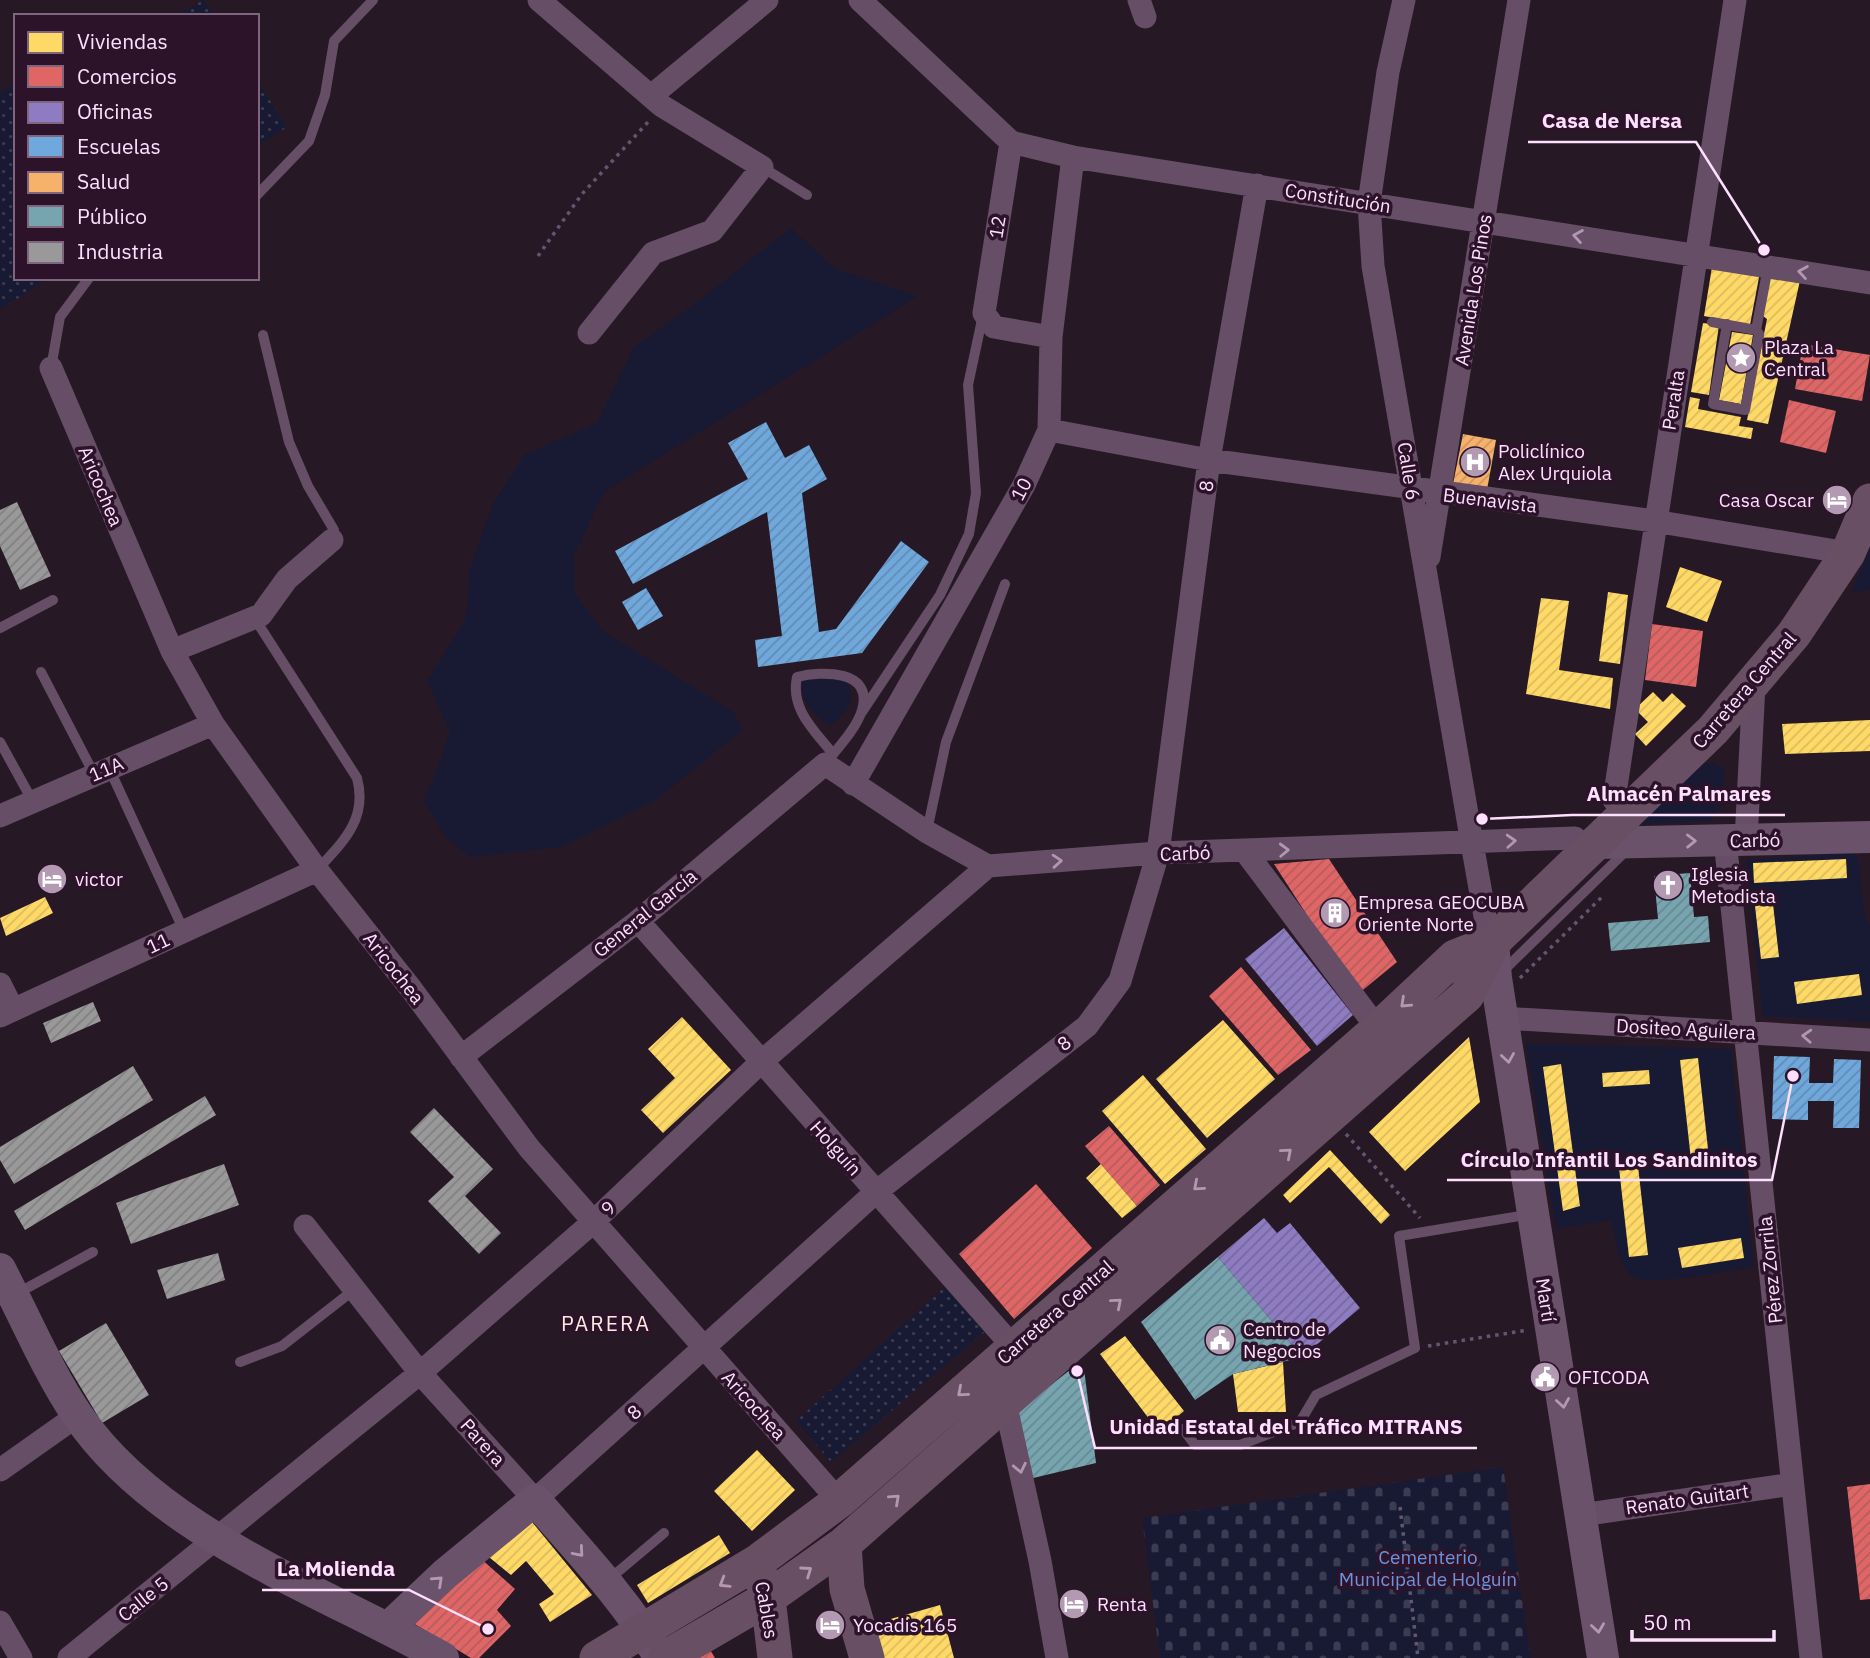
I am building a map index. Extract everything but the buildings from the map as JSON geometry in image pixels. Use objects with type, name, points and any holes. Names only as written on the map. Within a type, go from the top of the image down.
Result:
[{"type":"main road","name":"Carretera Central","points":[[665,1658],[768,1598],[844,1544],[1467,995],[1493,942],[1586,841],[1754,685],[1794,634],[1848,553],[1870,501]]},
{"type":"main road","name":"Carretera Central","points":[[597,1658],[652,1644],[839,1501],[1378,1029],[1455,957],[1493,942]]},
{"type":"main road","points":[[844,1544],[846,1589],[867,1658]]},
{"type":"main road","name":"Cables","points":[[757,1562],[768,1598],[775,1658]]},
{"type":"street","points":[[539,0],[656,101],[762,167],[712,231],[653,253],[589,332]]},
{"type":"street","points":[[656,101],[767,0]]},
{"type":"street","name":"Constitución","points":[[860,0],[1011,142],[1073,157],[1870,283]]},
{"type":"street","name":"Calle 6","points":[[1404,0],[1388,72],[1369,203],[1373,266],[1425,579],[1486,922],[1493,942]]},
{"type":"street","name":"Avenida Los Pinos","points":[[1425,579],[1519,0]]},
{"type":"street","name":"Peralta","points":[[1614,800],[1654,521],[1735,0]]},
{"type":"street","name":"12","points":[[984,313],[1011,142]]},
{"type":"street","name":"10","points":[[853,784],[972,580],[1024,485],[1049,430],[1051,337],[1073,157]]},
{"type":"street","name":"8","points":[[389,1627],[445,1574],[535,1500],[703,1350],[876,1192],[1087,1026],[1120,981],[1158,853],[1209,460],[1257,185]]},
{"type":"street","points":[[984,313],[994,327],[1051,337]]},
{"type":"street","name":"Aricochea","points":[[51,368],[172,651],[213,724],[317,870],[529,1148],[703,1350],[839,1501]]},
{"type":"street","name":"Buenavista","points":[[1049,430],[1209,460],[1438,494],[1654,521],[1848,553]]},
{"type":"street","points":[[172,651],[255,619],[266,610],[287,579],[332,540]]},
{"type":"street","name":"Pérez Zorrila","points":[[1754,685],[1735,840],[1745,1033],[1811,1658]]},
{"type":"street","name":"11A","points":[[0,816],[213,724]]},
{"type":"street","points":[[829,759],[853,784],[927,832],[988,866]]},
{"type":"street","name":"General García","points":[[461,1057],[638,921],[829,759]]},
{"type":"street","name":"Carbó","points":[[988,866],[1158,853],[1472,843],[1634,843],[1870,837]]},
{"type":"street","points":[[1245,851],[1378,1029]]},
{"type":"street","name":"9","points":[[217,1539],[420,1373],[592,1223],[760,1063],[988,866]]},
{"type":"street","name":"11","points":[[6,1013],[317,870]]},
{"type":"street","name":"Holguín","points":[[638,921],[760,1063],[1037,1373]]},
{"type":"street","name":"Martí","points":[[1493,942],[1532,1214],[1603,1658]]},
{"type":"street","points":[[0,984],[6,1013]]},
{"type":"street","name":"Dositeo Aguilera","points":[[1499,998],[1745,1033],[1870,1040]]},
{"type":"street","name":"Parera","points":[[305,1226],[420,1373],[606,1582],[652,1644]]},
{"type":"street","points":[[6,1286],[78,1415],[130,1478],[217,1539],[389,1627],[443,1658]]},
{"type":"street","points":[[1004,1402],[1040,1561],[1057,1658]]},
{"type":"street","points":[[0,1470],[78,1415]]},
{"type":"street","name":"Renato Guitart","points":[[1581,1515],[1792,1484]]},
{"type":"street","name":"Calle 5","points":[[69,1658],[217,1539]]},
{"type":"street","points":[[0,1622],[22,1658]]},
{"type":"lane","points":[[259,193],[309,141],[325,95],[334,41],[373,0]]},
{"type":"lane","points":[[762,167],[807,195]]},
{"type":"lane","points":[[1727,324],[1708,403],[1745,410],[1768,267]]},
{"type":"lane","points":[[51,368],[60,317],[88,280]]},
{"type":"lane","points":[[862,712],[864,695],[856,682],[842,674],[817,672],[797,677],[793,691],[797,706],[829,759],[862,712],[940,596],[969,534],[976,493],[968,384],[984,313]]},
{"type":"lane","points":[[1712,322],[1756,330]]},
{"type":"lane","points":[[263,335],[289,442],[308,486],[334,530],[332,540]]},
{"type":"lane","points":[[927,832],[946,742],[1004,584]]},
{"type":"lane","points":[[0,628],[53,600]]},
{"type":"lane","points":[[255,619],[357,778],[362,796],[351,832],[317,870]]},
{"type":"lane","points":[[41,672],[101,771],[184,931]]},
{"type":"lane","points":[[0,742],[32,800]]},
{"type":"lane","points":[[1499,998],[1634,843]]},
{"type":"lane","points":[[1183,1429],[1195,1445],[1240,1445],[1300,1422],[1315,1395],[1415,1348],[1399,1236],[1532,1214]]},
{"type":"lane","points":[[6,1286],[93,1252]]},
{"type":"lane","points":[[240,1362],[282,1346],[355,1289]]},
{"type":"lane","points":[[606,1582],[664,1534]]},
{"type":"path","points":[[538,256],[582,194],[656,101]]},
{"type":"path","points":[[1499,998],[1609,891]]},
{"type":"path","points":[[1329,1116],[1430,1230]]},
{"type":"path","points":[[1415,1348],[1551,1327]]},
{"type":"path","points":[[1400,1507],[1418,1658]]},
{"type":"green space","points":[[203,0],[214,14],[180,14]]},
{"type":"green space","points":[[259,84],[287,127],[259,145]]},
{"type":"green space","points":[[14,86],[14,280],[46,280],[0,310],[0,92]]},
{"type":"green space","points":[[791,228],[834,268],[918,296],[604,492],[574,555],[575,594],[603,631],[735,713],[742,730],[656,800],[562,847],[470,857],[445,836],[423,800],[436,774],[450,731],[427,681],[466,618],[470,569],[492,506],[524,455],[597,423],[634,347],[691,307]]},
{"type":"green space","points":[[1870,547],[1870,590],[1852,592]]},
{"type":"green space","points":[[843,677],[851,690],[850,703],[831,725],[819,718],[809,707],[801,687],[802,680]]},
{"type":"green space","points":[[1714,763],[1725,769],[1722,805],[1710,821],[1638,824],[1703,764]]},
{"type":"green space","points":[[1854,853],[1859,862],[1865,919],[1870,926],[1870,1022],[1763,1016],[1746,860]]},
{"type":"green space","points":[[1526,1043],[1731,1049],[1754,1267],[1671,1279],[1640,1279],[1631,1275],[1623,1264],[1611,1220],[1556,1229]]},
{"type":"green space","points":[[947,1285],[987,1330],[831,1462],[796,1421]]},
{"type":"green space","name":"Cementerio Municipal de Holguín","points":[[1503,1467],[1531,1658],[1160,1658],[1142,1518]]},
{"type":"place","name":"Casa de Nersa","points":[[1764,250]]},
{"type":"place","name":"Plaza La Central","points":[[1741,358]]},
{"type":"place","name":"Policlínico Alex Urquiola","points":[[1475,462]]},
{"type":"place","name":"Casa Oscar","points":[[1837,500]]},
{"type":"place","name":"Almacén Palmares","points":[[1482,819]]},
{"type":"place","name":"victor","points":[[52,879]]},
{"type":"place","name":"Iglesia Metodista","points":[[1668,885]]},
{"type":"place","name":"Empresa GEOCUBA Oriente Norte","points":[[1335,913]]},
{"type":"place","name":"Círculo Infantil Los Sandinitos","points":[[1793,1076]]},
{"type":"place","name":"Centro de Negocios","points":[[1220,1340]]},
{"type":"place","name":"Unidad Estatal del Tráfico MITRANS","points":[[1077,1371]]},
{"type":"place","name":"OFICODA","points":[[1545,1377]]},
{"type":"place","name":"Renta","points":[[1074,1604]]},
{"type":"place","name":"Yocadis 165","points":[[830,1625]]},
{"type":"place","name":"La Molienda","points":[[488,1629]]},
{"type":"district","name":"PARERA","points":[[606,1324]]}]
